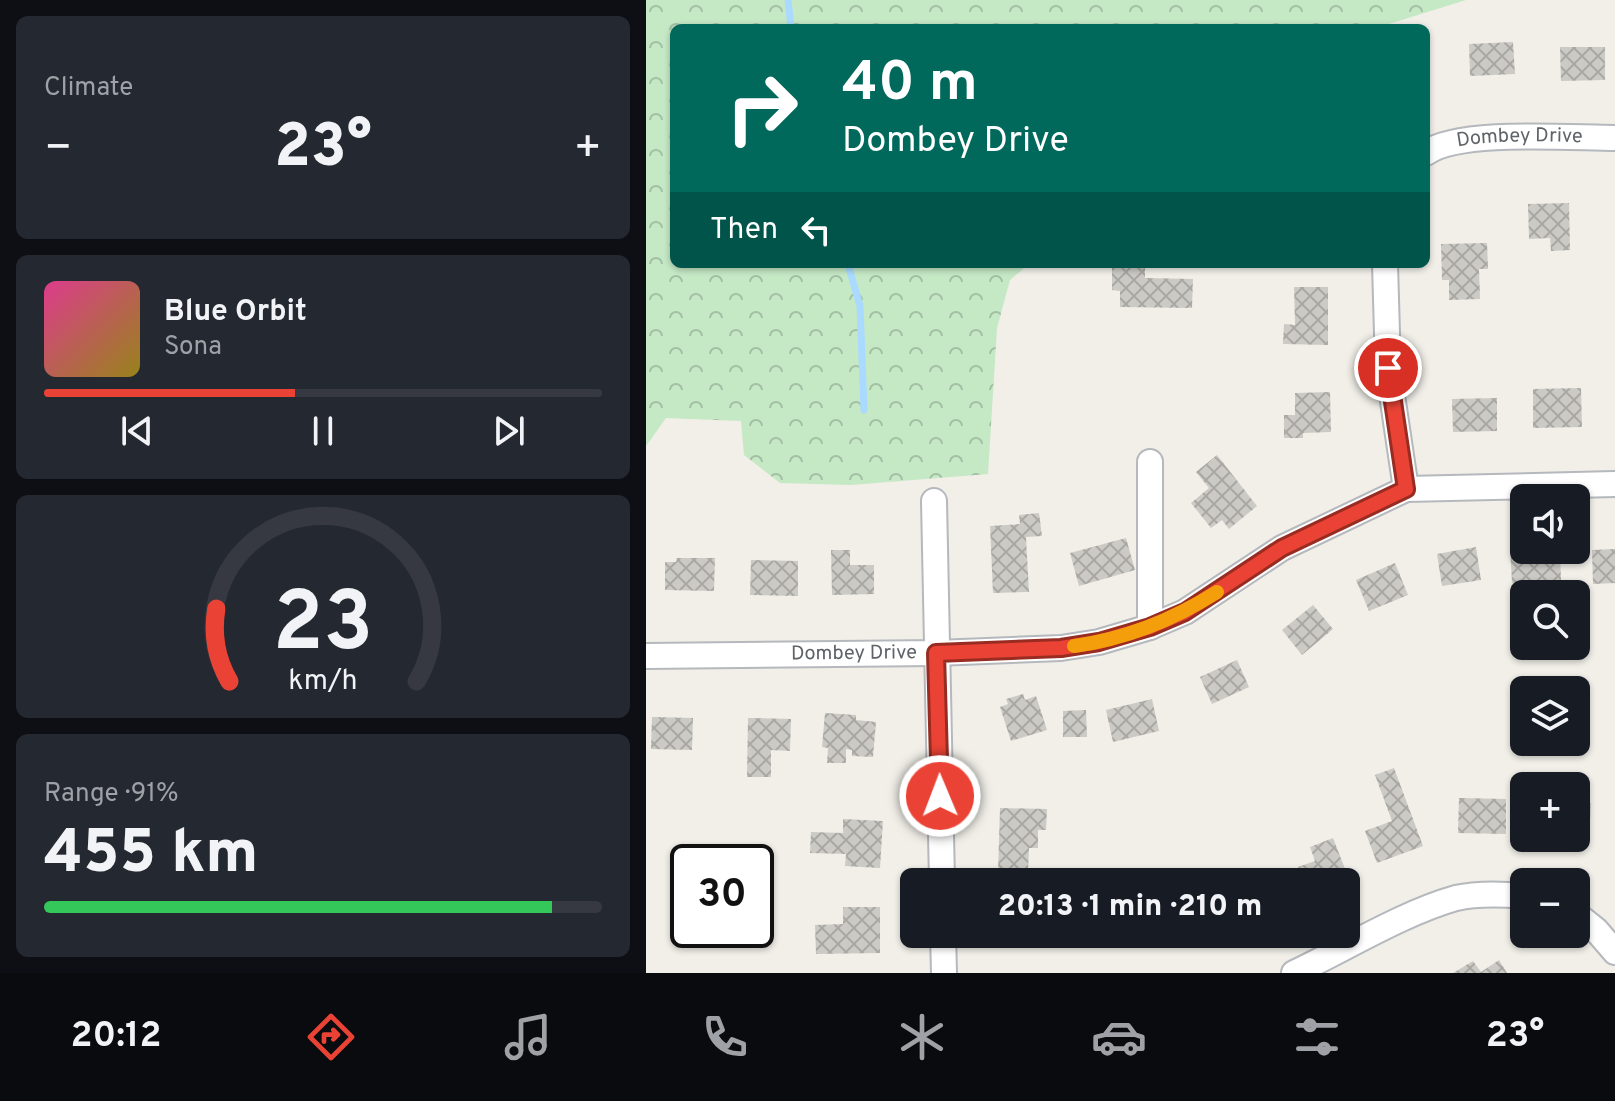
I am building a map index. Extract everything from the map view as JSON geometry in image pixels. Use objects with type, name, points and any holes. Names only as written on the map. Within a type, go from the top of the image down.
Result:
[{"type":"street","name":"Dombey Drive","points":[[1430,151],[1451,141],[1480,138],[1615,138]]},
{"type":"street","points":[[1385,268],[1388,368],[1406,489]]},
{"type":"street","points":[[1150,462],[1150,627]]},
{"type":"street","name":"Dombey Drive","points":[[646,656],[936,653],[1061,648],[1099,642],[1150,627],[1185,612],[1282,548],[1406,489],[1615,484]]},
{"type":"street","points":[[934,501],[942,868]]},
{"type":"street","points":[[1294,973],[1430,907],[1459,898],[1510,896]]},
{"type":"street","points":[[1590,925],[1615,952]]},
{"type":"street","points":[[943,948],[944,973]]},
{"type":"green space","points":[[646,0],[1466,0],[1389,24],[670,24],[670,268],[1024,268],[1010,280],[997,328],[988,474],[851,485],[780,483],[744,455],[741,421],[666,418],[646,446]]},
{"type":"building","points":[[1513,42],[1515,74],[1470,76],[1469,44]]},
{"type":"building","points":[[1560,47],[1605,47],[1605,80],[1561,81]]},
{"type":"building","points":[[1569,203],[1570,250],[1551,251],[1550,238],[1529,239],[1528,204]]},
{"type":"building","points":[[1487,243],[1488,269],[1479,269],[1480,299],[1449,300],[1449,280],[1442,280],[1441,244]]},
{"type":"building","points":[[1112,268],[1145,268],[1145,278],[1193,279],[1192,308],[1120,307],[1120,291],[1112,290]]},
{"type":"building","points":[[1294,287],[1328,287],[1328,345],[1283,344],[1284,324],[1295,325]]},
{"type":"building","points":[[1581,388],[1582,427],[1533,428],[1533,389]]},
{"type":"building","points":[[1330,392],[1331,432],[1303,433],[1303,438],[1284,438],[1284,415],[1295,415],[1295,393]]},
{"type":"building","points":[[1497,398],[1497,431],[1453,432],[1452,399]]},
{"type":"building","points":[[1217,455],[1257,506],[1229,529],[1222,520],[1211,528],[1191,503],[1209,488],[1196,472]]},
{"type":"building","points":[[1039,513],[1042,536],[1026,537],[1029,592],[993,593],[990,526],[1020,524],[1019,515]]},
{"type":"building","points":[[1126,538],[1135,570],[1079,586],[1070,553]]},
{"type":"building","points":[[1476,547],[1481,580],[1442,586],[1437,554]]},
{"type":"building","points":[[1615,549],[1615,583],[1593,584],[1592,550]]},
{"type":"building","points":[[831,550],[850,550],[850,565],[874,565],[874,594],[832,595]]},
{"type":"building","points":[[677,558],[715,558],[714,591],[665,590],[665,562],[676,562]]},
{"type":"building","points":[[751,560],[798,561],[798,596],[750,595]]},
{"type":"building","points":[[1395,563],[1408,595],[1369,611],[1356,580]]},
{"type":"building","points":[[1511,564],[1560,564],[1561,580],[1512,580]]},
{"type":"building","points":[[1313,605],[1333,629],[1302,655],[1282,630]]},
{"type":"building","points":[[1237,660],[1249,687],[1212,704],[1200,677]]},
{"type":"building","points":[[1023,694],[1025,700],[1036,696],[1047,730],[1011,741],[1000,707],[1008,704],[1006,699]]},
{"type":"building","points":[[1152,699],[1159,731],[1113,742],[1106,710]]},
{"type":"building","points":[[1086,710],[1087,737],[1063,737],[1063,711]]},
{"type":"building","points":[[825,713],[856,715],[856,720],[876,722],[873,757],[852,756],[852,750],[846,749],[846,763],[827,763],[828,748],[822,747]]},
{"type":"building","points":[[652,717],[693,718],[692,750],[651,749]]},
{"type":"building","points":[[748,718],[791,719],[790,751],[771,750],[771,777],[747,777]]},
{"type":"building","points":[[1394,768],[1423,846],[1377,863],[1365,831],[1392,821],[1375,775]]},
{"type":"building","points":[[1459,798],[1506,799],[1506,834],[1458,833]]},
{"type":"building","points":[[1000,808],[1047,809],[1046,830],[1038,830],[1038,848],[1029,848],[1028,868],[998,868]]},
{"type":"building","points":[[843,819],[883,821],[880,868],[845,866],[846,854],[810,853],[811,832],[843,833]]},
{"type":"building","points":[[1333,838],[1345,868],[1298,868],[1315,861],[1310,847]]},
{"type":"building","points":[[843,907],[880,907],[880,953],[816,954],[815,925],[843,924]]},
{"type":"building","points":[[1499,960],[1507,973],[1453,973],[1473,961],[1481,972]]},
{"type":"waterway","points":[[788,0],[791,24]]},
{"type":"waterway","points":[[849,268],[860,306],[864,410]]},
{"type":"slow traffic","points":[[1074,646],[1150,627],[1185,612],[1217,592]]},
{"type":"route","points":[[940,796],[936,653],[1061,648],[1099,642],[1150,627],[1185,612],[1282,548],[1406,489],[1388,368]]}]
